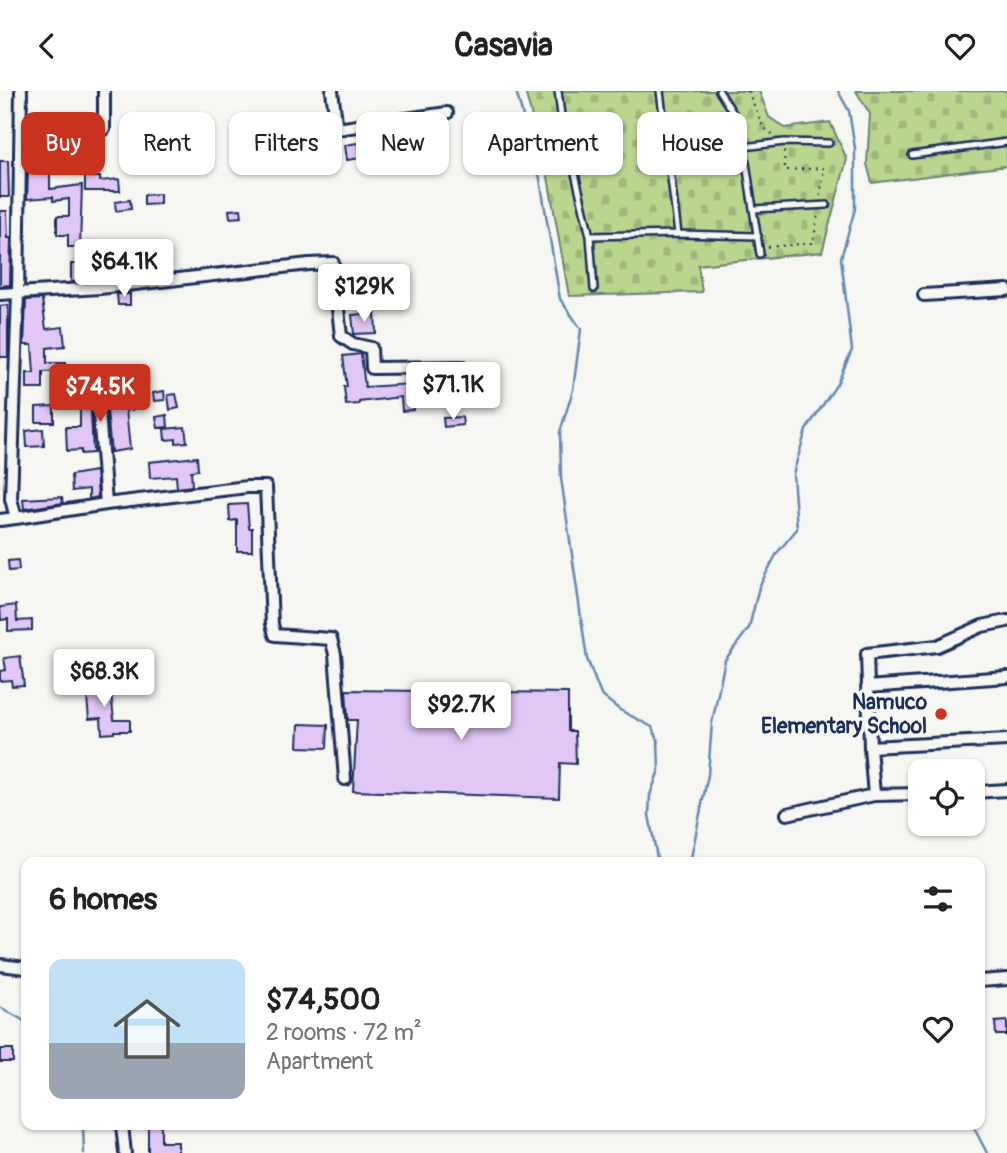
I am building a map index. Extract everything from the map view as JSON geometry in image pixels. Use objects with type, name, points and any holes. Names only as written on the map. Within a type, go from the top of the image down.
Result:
[{"type":"street","points":[[16,518],[11,499],[19,293],[21,91]]},
{"type":"street","points":[[104,91],[104,112]]},
{"type":"street","points":[[332,91],[337,129],[356,126]]},
{"type":"street","points":[[0,294],[100,288],[334,263],[341,336],[353,344],[371,348],[372,368],[461,367]]},
{"type":"street","points":[[924,296],[1007,290]]},
{"type":"street","points":[[99,412],[106,504]]},
{"type":"street","points":[[0,520],[106,504],[266,487],[272,624],[275,635],[331,639],[335,653],[345,779]]},
{"type":"street","points":[[874,796],[867,653],[937,646],[982,626],[1007,621]]},
{"type":"street","points":[[867,687],[1007,677]]},
{"type":"street","points":[[870,747],[1007,740]]},
{"type":"street","points":[[985,791],[1007,790]]},
{"type":"street","points":[[787,814],[874,796],[908,795]]},
{"type":"street","points":[[0,965],[21,967]]},
{"type":"street","points":[[985,981],[1007,979]]},
{"type":"street","points":[[123,1130],[125,1153]]},
{"type":"lane","points":[[558,91],[561,115],[590,236],[594,289]]},
{"type":"lane","points":[[660,91],[678,234]]},
{"type":"lane","points":[[719,91],[732,112]]},
{"type":"lane","points":[[747,147],[784,142],[830,143]]},
{"type":"lane","points":[[912,155],[1007,142]]},
{"type":"lane","points":[[747,166],[760,251]]},
{"type":"lane","points":[[754,209],[827,205]]},
{"type":"lane","points":[[590,236],[758,236]]},
{"type":"path","points":[[748,91],[763,127],[784,142],[785,170],[824,168],[813,243],[760,251]]},
{"type":"green space","points":[[525,91],[759,91],[769,117],[785,128],[830,122],[847,159],[822,252],[698,265],[702,292],[569,296],[547,175],[623,175],[623,112],[531,112]]},
{"type":"green space","points":[[856,91],[1007,91],[1007,166],[872,183],[867,164],[870,114]]},
{"type":"building","points":[[356,143],[356,159],[347,160],[345,145]]},
{"type":"building","points":[[0,161],[8,161],[9,197],[0,197]]},
{"type":"building","points":[[28,175],[50,175],[50,189],[82,185],[80,247],[68,247],[68,235],[57,235],[57,216],[69,216],[69,199],[27,199]]},
{"type":"building","points":[[85,177],[100,177],[100,181],[119,179],[120,191],[85,191]]},
{"type":"building","points":[[160,194],[160,204],[144,205],[144,195]]},
{"type":"building","points":[[130,200],[131,209],[116,211],[115,202]]},
{"type":"building","points":[[241,209],[242,217],[230,218],[229,210]]},
{"type":"building","points":[[0,211],[7,211],[8,238],[11,238],[10,285],[0,286]]},
{"type":"building","points":[[125,243],[126,253],[113,253],[113,244]]},
{"type":"building","points":[[71,264],[84,264],[84,281],[71,282]]},
{"type":"building","points":[[117,294],[130,294],[130,305],[118,305]]},
{"type":"building","points":[[42,299],[46,329],[63,327],[65,346],[47,348],[47,363],[65,363],[65,371],[43,372],[43,389],[27,389],[27,373],[34,373],[32,345],[24,345],[26,300]]},
{"type":"building","points":[[8,305],[8,357],[0,357],[0,306]]},
{"type":"building","points":[[375,313],[376,333],[354,334],[352,315]]},
{"type":"building","points":[[361,354],[365,387],[411,384],[413,410],[402,411],[401,397],[346,405],[343,356]]},
{"type":"building","points":[[164,391],[165,400],[154,401],[153,393]]},
{"type":"building","points":[[116,393],[116,402],[131,402],[132,410],[126,410],[130,449],[111,452],[107,411],[99,404],[94,406],[91,412],[93,453],[67,451],[66,427],[80,427],[80,408],[75,409],[75,398]]},
{"type":"building","points":[[176,394],[179,408],[170,410],[168,395]]},
{"type":"building","points":[[54,406],[54,422],[36,422],[36,407]]},
{"type":"building","points":[[167,415],[168,427],[158,428],[156,417]]},
{"type":"building","points":[[462,417],[463,425],[444,427],[443,418]]},
{"type":"building","points":[[185,427],[187,442],[165,440],[164,429]]},
{"type":"building","points":[[43,429],[44,446],[27,447],[26,431]]},
{"type":"building","points":[[197,457],[198,470],[191,471],[192,486],[177,488],[176,476],[150,478],[149,462]]},
{"type":"building","points":[[96,471],[98,497],[89,499],[89,489],[72,491],[71,475]]},
{"type":"building","points":[[62,497],[63,503],[24,509],[23,499]]},
{"type":"building","points":[[247,504],[249,528],[252,528],[252,551],[237,551],[237,520],[230,521],[229,505]]},
{"type":"building","points":[[18,560],[19,570],[9,571],[8,561]]},
{"type":"building","points":[[16,605],[17,621],[32,620],[32,630],[8,631],[8,619],[1,620],[0,607]]},
{"type":"building","points":[[20,656],[24,685],[12,686],[11,680],[0,681],[0,671],[6,670],[4,658]]},
{"type":"building","points":[[110,684],[114,720],[130,720],[130,731],[102,734],[101,718],[89,719],[86,686]]},
{"type":"building","points":[[346,690],[568,693],[568,731],[575,731],[576,764],[560,763],[559,798],[353,791],[357,720],[348,720]]},
{"type":"building","points":[[299,724],[328,725],[327,748],[298,747]]},
{"type":"building","points":[[1007,1021],[1007,1035],[996,1035],[995,1022]]},
{"type":"building","points":[[0,1049],[13,1049],[13,1062],[0,1062]]},
{"type":"building","points":[[148,1130],[161,1130],[161,1142],[178,1142],[178,1152],[148,1153]]},
{"type":"waterway","points":[[516,91],[540,179],[560,299],[581,329],[573,390],[560,432],[561,478],[587,659],[601,695],[620,710],[652,727],[658,740],[659,770],[650,795],[649,815],[657,857]]},
{"type":"waterway","points":[[691,857],[708,775],[712,723],[725,660],[749,628],[759,587],[777,553],[797,529],[793,474],[806,430],[837,384],[852,350],[841,258],[855,209],[855,148],[849,111],[838,91]]},
{"type":"waterway","points":[[0,1007],[21,1019]]},
{"type":"waterway","points":[[83,1130],[84,1153]]},
{"type":"waterway","points":[[975,1130],[987,1153]]},
{"type":"place","name":"Namuco Elementary School","points":[[941,714]]}]
